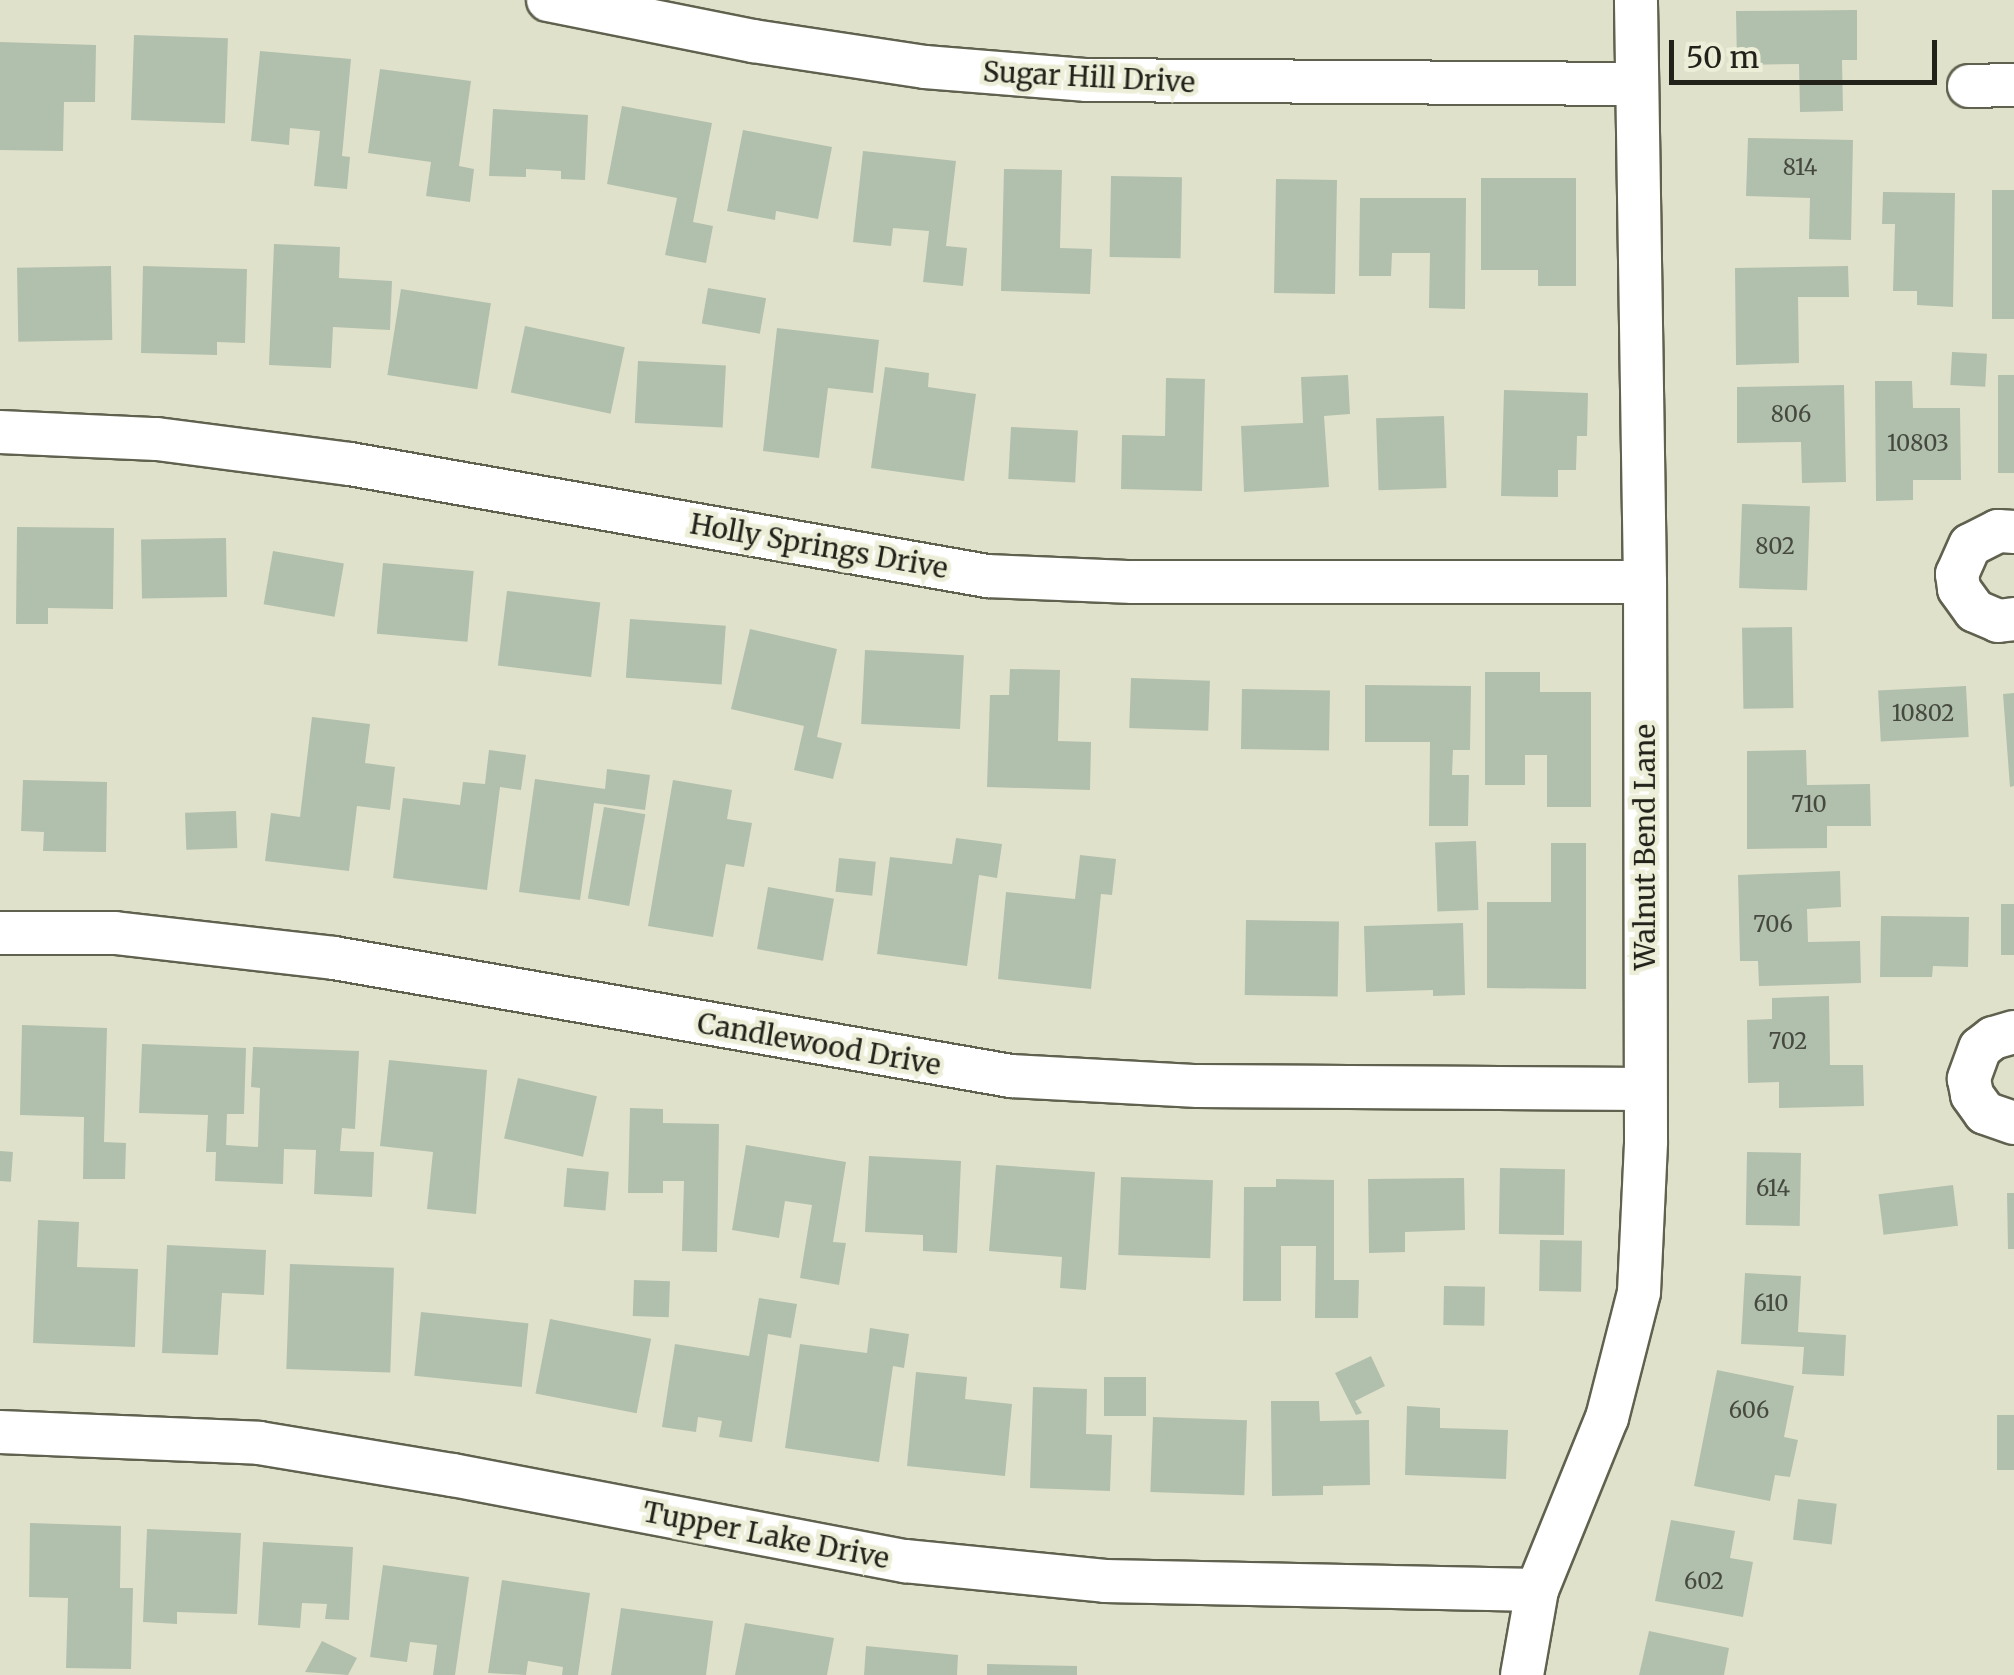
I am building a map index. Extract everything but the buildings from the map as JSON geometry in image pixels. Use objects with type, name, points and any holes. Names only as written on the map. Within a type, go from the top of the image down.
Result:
[{"type":"street","name":"Sugar Hill Drive","points":[[548,0],[752,41],[925,66],[1086,80],[1636,84]]},
{"type":"street","name":"Walnut Bend Lane","points":[[1522,1675],[1537,1590],[1607,1418],[1639,1292],[1645,1089],[1645,582],[1636,0]]},
{"type":"street","points":[[1969,86],[2014,86]]},
{"type":"street","name":"Holly Springs Drive","points":[[0,432],[158,439],[350,464],[987,576],[1133,582],[1645,582]]},
{"type":"street","points":[[2014,532],[1998,530],[1970,545],[1957,574],[1960,589],[1975,611],[1998,621],[2014,619]]},
{"type":"street","name":"Candlewood Drive","points":[[0,933],[115,933],[334,958],[1010,1076],[1198,1086],[1645,1089]]},
{"type":"street","points":[[2014,1032],[1992,1038],[1980,1048],[1969,1079],[1972,1095],[1985,1112],[2014,1123]]},
{"type":"street","name":"Tupper Lake Drive","points":[[0,1432],[259,1443],[453,1474],[923,1563],[1105,1581],[1537,1590]]}]
